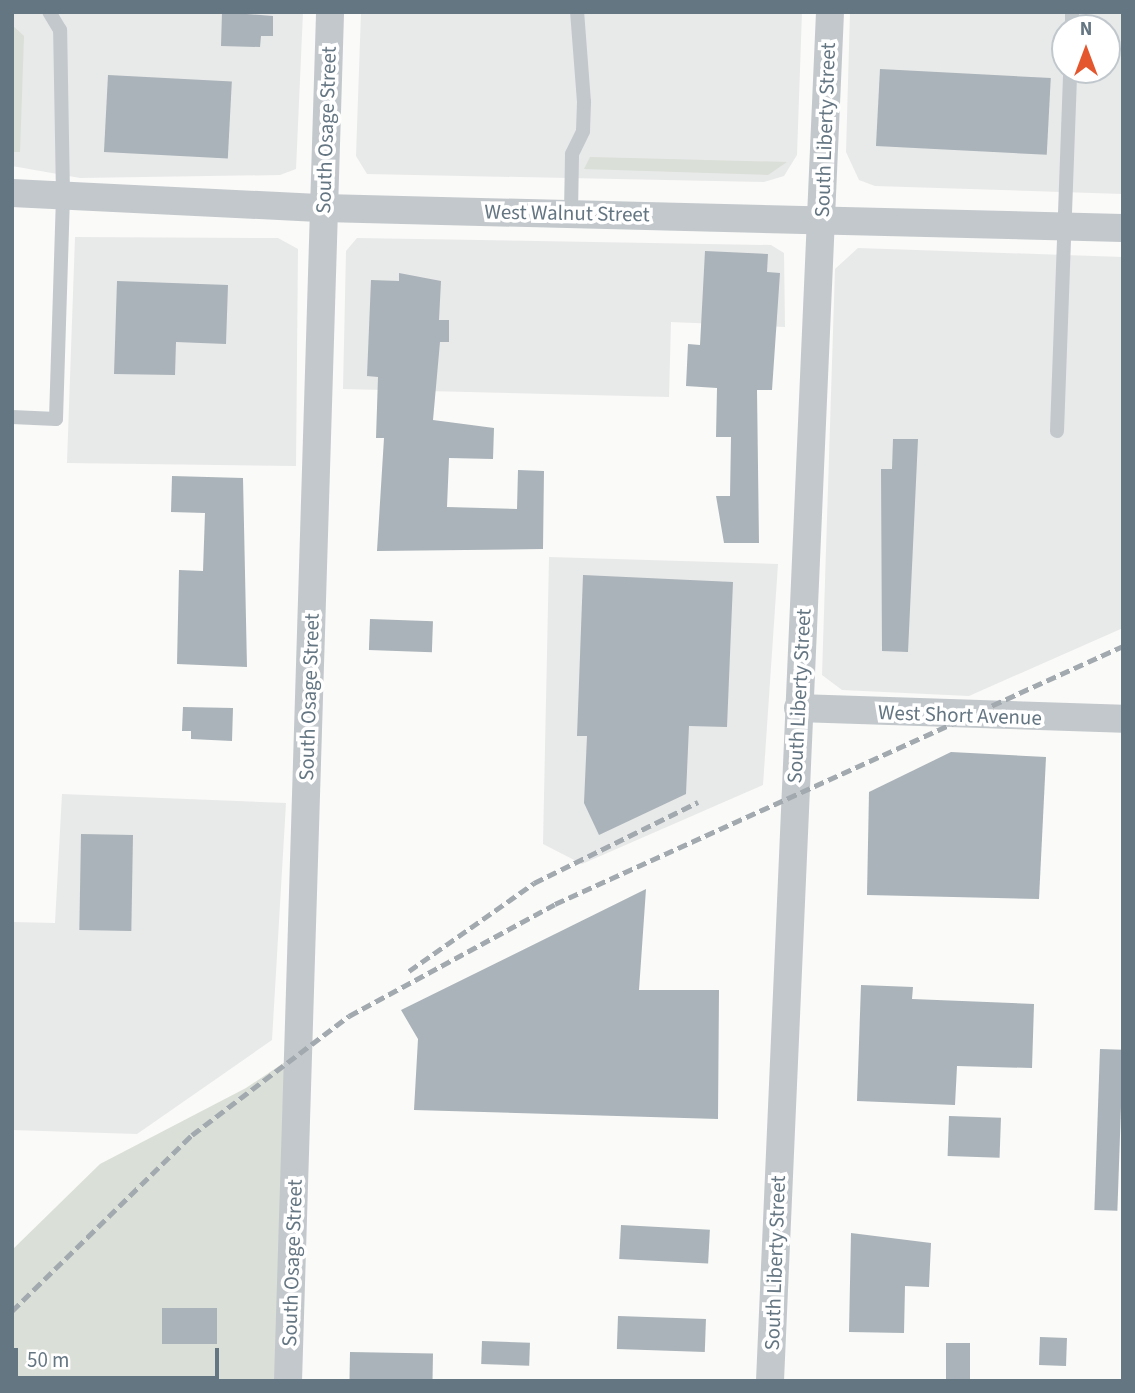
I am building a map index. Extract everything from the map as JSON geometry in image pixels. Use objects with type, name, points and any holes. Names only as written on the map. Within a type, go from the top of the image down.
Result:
[{"type":"street","name":"South Osage Street","points":[[288,1381],[330,12]]},
{"type":"street","name":"South Liberty Street","points":[[771,1381],[830,12]]},
{"type":"street","name":"West Walnut Street","points":[[15,191],[324,208],[822,217],[1123,228]]},
{"type":"street","name":"West Short Avenue","points":[[798,708],[1123,719]]},
{"type":"lane","points":[[12,417],[56,419],[63,195],[60,30],[49,12]]},
{"type":"lane","points":[[571,213],[572,154],[583,131],[584,102],[578,12]]},
{"type":"lane","points":[[1057,431],[1070,84]]},
{"type":"shaded area","points":[[12,12],[303,12],[296,169],[280,175],[80,178],[12,166]]},
{"type":"shaded area","points":[[361,12],[802,12],[797,155],[784,176],[764,182],[367,174],[356,156]]},
{"type":"shaded area","points":[[850,12],[1123,12],[1123,194],[875,186],[859,180],[846,152]]},
{"type":"shaded area","points":[[12,25],[24,36],[20,152],[12,152]]},
{"type":"shaded area","points":[[590,157],[787,162],[768,175],[584,169]]},
{"type":"shaded area","points":[[75,237],[278,238],[298,249],[296,466],[67,463]]},
{"type":"shaded area","points":[[357,238],[771,245],[784,253],[785,327],[671,322],[669,397],[343,389],[346,251]]},
{"type":"shaded area","points":[[858,248],[1123,257],[1123,628],[969,696],[842,690],[822,675],[835,269]]},
{"type":"shaded area","points":[[549,557],[778,564],[763,785],[582,864],[543,844]]},
{"type":"shaded area","points":[[62,794],[286,803],[272,1040],[137,1134],[12,1130],[12,922],[55,923]]},
{"type":"shaded area","points":[[300,1052],[288,1381],[12,1381],[12,1250],[100,1164],[246,1088]]},
{"type":"building","points":[[222,12],[273,16],[273,36],[261,36],[260,47],[221,46]]},
{"type":"building","points":[[880,69],[1051,78],[1047,155],[876,146]]},
{"type":"building","points":[[108,75],[232,81],[228,158],[104,152]]},
{"type":"building","points":[[705,251],[768,254],[767,272],[780,273],[772,390],[757,390],[759,543],[724,543],[716,496],[730,496],[731,437],[716,437],[717,388],[686,386],[688,344],[700,345]]},
{"type":"building","points":[[399,273],[441,281],[439,320],[449,320],[449,342],[440,342],[433,420],[494,428],[493,459],[449,458],[447,507],[517,509],[518,470],[544,471],[543,549],[377,551],[384,438],[376,438],[378,377],[367,376],[371,280],[399,281]]},
{"type":"building","points":[[117,281],[228,285],[226,344],[176,342],[175,375],[114,374]]},
{"type":"building","points":[[893,439],[918,439],[908,652],[882,651],[881,469],[892,469]]},
{"type":"building","points":[[172,476],[243,478],[247,667],[177,664],[179,570],[203,571],[205,513],[171,512]]},
{"type":"building","points":[[583,575],[733,582],[727,727],[689,726],[686,794],[599,835],[584,803],[587,736],[577,736]]},
{"type":"building","points":[[370,619],[433,621],[432,652],[369,650]]},
{"type":"building","points":[[183,707],[233,708],[232,741],[191,739],[191,731],[182,731]]},
{"type":"building","points":[[951,752],[1046,757],[1039,899],[867,895],[869,792]]},
{"type":"building","points":[[81,834],[133,835],[131,931],[79,930]]},
{"type":"building","points":[[646,889],[639,990],[719,990],[718,1119],[414,1110],[418,1039],[401,1010]]},
{"type":"building","points":[[861,985],[913,987],[912,999],[1034,1004],[1032,1068],[957,1066],[955,1105],[857,1101]]},
{"type":"building","points":[[1100,1049],[1123,1050],[1117,1211],[1094,1210]]},
{"type":"building","points":[[949,1116],[1001,1118],[1000,1158],[948,1156]]},
{"type":"building","points":[[621,1225],[710,1230],[708,1264],[619,1259]]},
{"type":"building","points":[[851,1233],[931,1243],[929,1287],[905,1286],[904,1333],[849,1332]]},
{"type":"building","points":[[162,1308],[217,1308],[217,1344],[162,1344]]},
{"type":"building","points":[[618,1316],[706,1319],[705,1352],[617,1349]]},
{"type":"building","points":[[1040,1337],[1067,1338],[1066,1366],[1039,1365]]},
{"type":"building","points":[[482,1341],[530,1343],[529,1366],[481,1364]]},
{"type":"building","points":[[946,1343],[970,1343],[970,1381],[946,1381]]},
{"type":"building","points":[[350,1352],[433,1353],[433,1381],[349,1381]]},
{"type":"railway","points":[[12,1311],[192,1135],[349,1016],[555,904],[1123,646]]},
{"type":"railway","points":[[409,971],[534,883],[698,802]]}]
